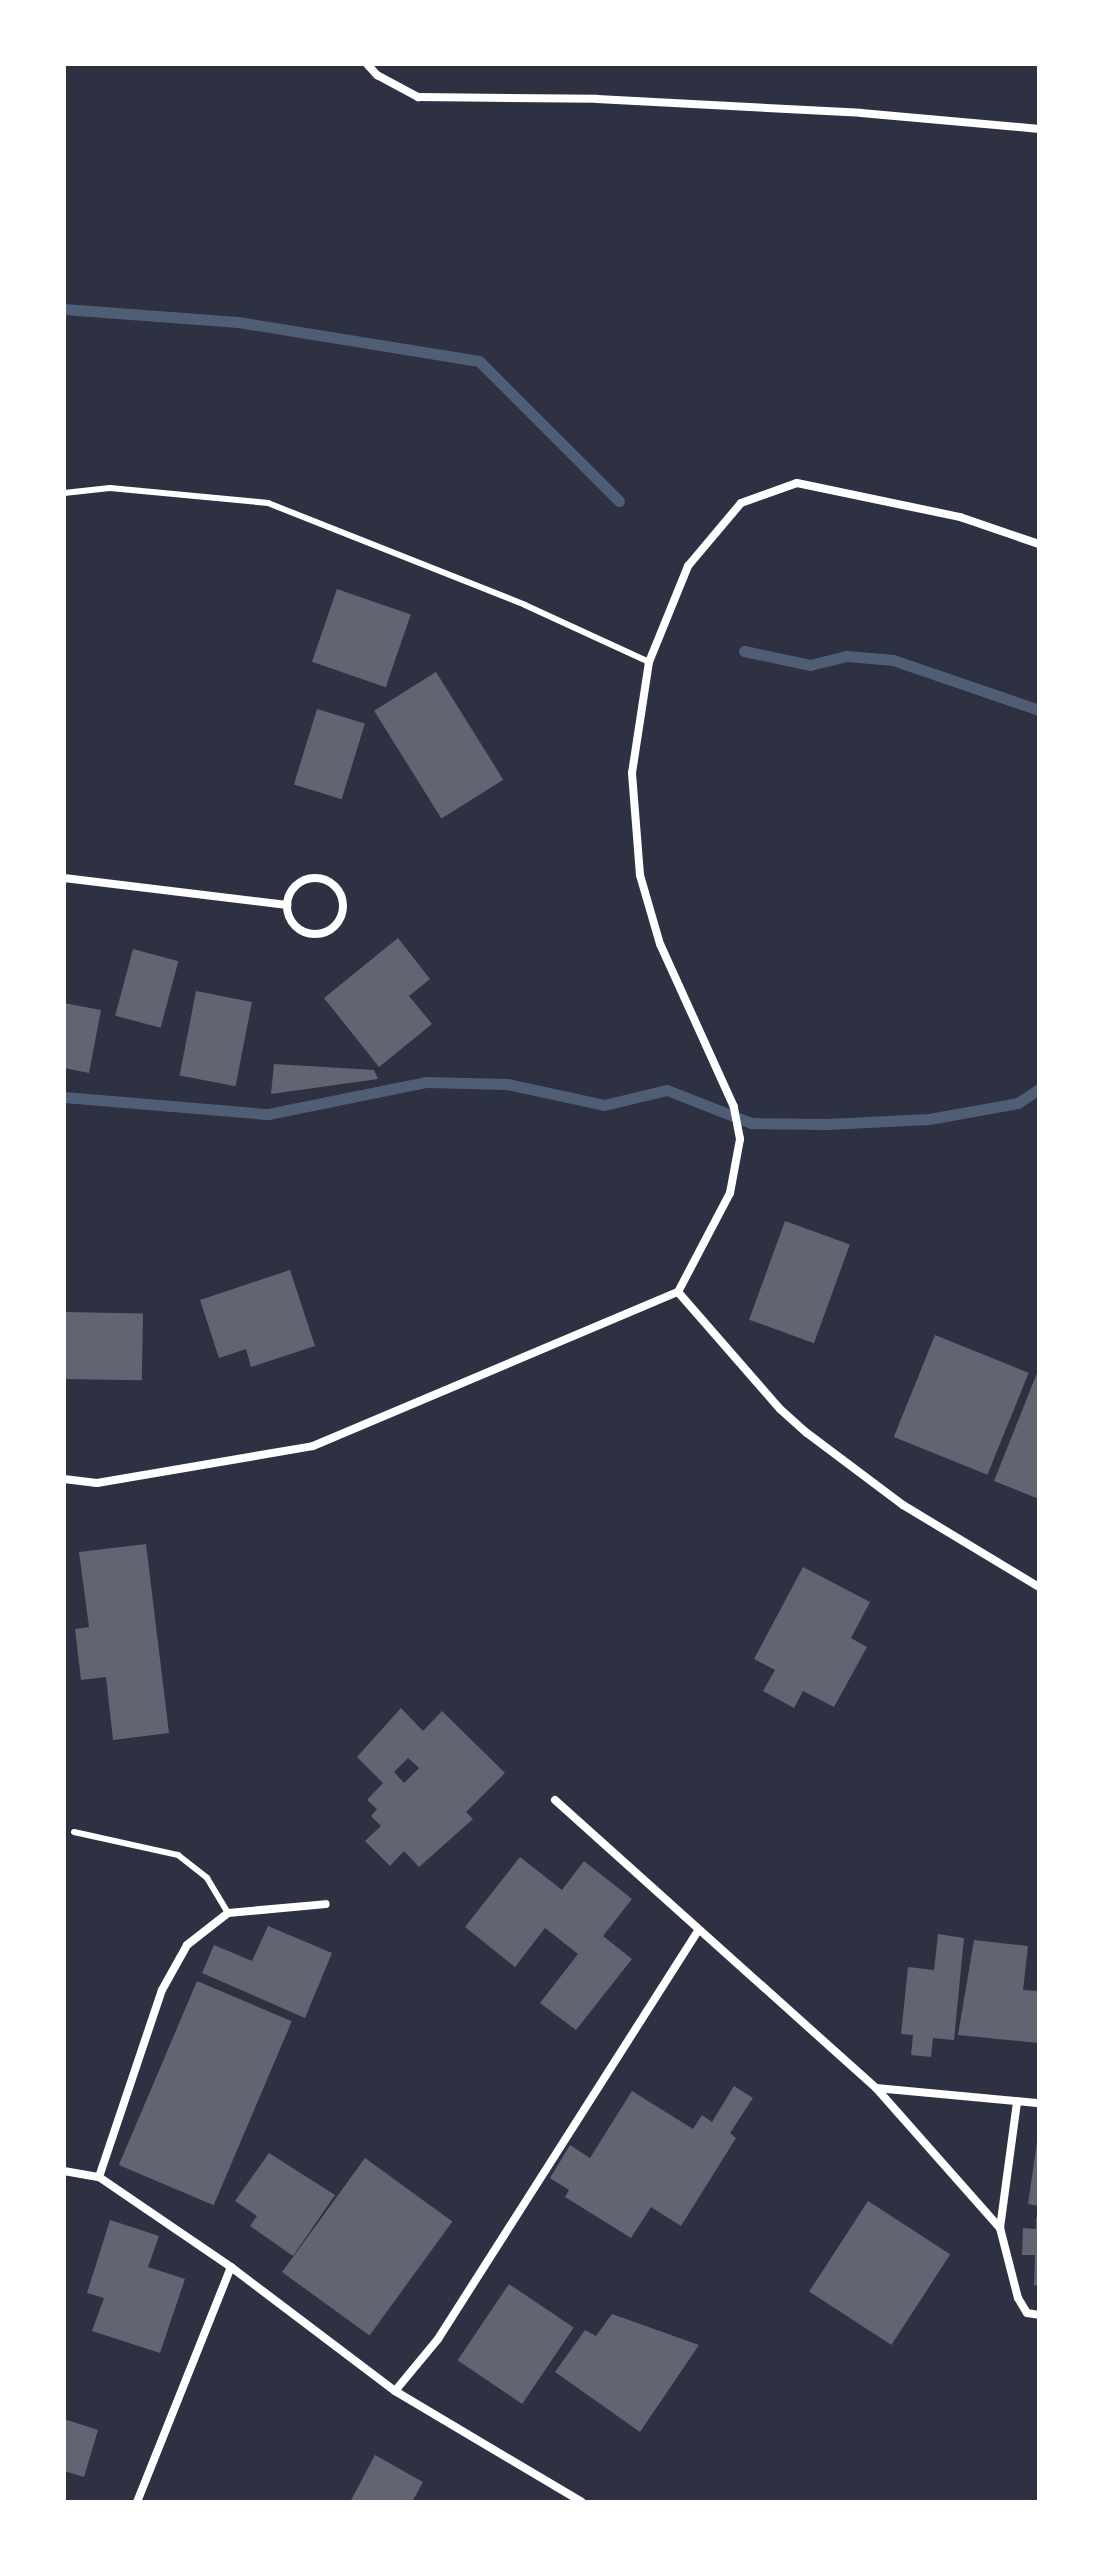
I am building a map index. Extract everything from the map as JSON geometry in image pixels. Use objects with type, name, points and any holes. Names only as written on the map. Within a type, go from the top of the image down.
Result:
[{"type":"street","points":[[367,64],[377,75],[418,97],[613,100],[1039,129]]},
{"type":"street","points":[[64,1479],[97,1483],[313,1446],[678,1292],[730,1193],[740,1139],[734,1107],[660,944],[640,875],[632,773],[649,662],[688,566],[741,503],[797,483],[960,517],[1039,544]]},
{"type":"street","points":[[64,878],[287,905]]},
{"type":"street","points":[[310,878],[337,887],[343,901],[334,928],[320,934],[293,925],[287,905],[297,884],[310,878]]},
{"type":"street","points":[[678,1292],[780,1409],[807,1433],[903,1505],[1039,1587]]},
{"type":"street","points":[[555,1800],[876,2088],[1000,2228]]},
{"type":"street","points":[[99,2177],[162,1990],[187,1945],[228,1913],[326,1904]]},
{"type":"street","points":[[395,2391],[438,2339],[699,1930]]},
{"type":"street","points":[[876,2088],[1039,2103]]},
{"type":"street","points":[[1017,2102],[1000,2228],[1018,2298],[1027,2313],[1039,2315]]},
{"type":"street","points":[[64,2171],[99,2177],[231,2267],[395,2391],[582,2502]]},
{"type":"street","points":[[137,2502],[231,2267]]},
{"type":"lane","points":[[64,493],[115,488],[268,503],[525,605],[649,662]]},
{"type":"lane","points":[[74,1832],[178,1855],[207,1878],[228,1913]]},
{"type":"building","points":[[337,589],[411,614],[386,687],[312,662]]},
{"type":"building","points":[[436,672],[503,780],[441,818],[374,711]]},
{"type":"building","points":[[317,709],[365,724],[342,799],[294,785]]},
{"type":"building","points":[[398,938],[430,979],[409,996],[432,1024],[379,1067],[324,998]]},
{"type":"building","points":[[133,949],[178,961],[161,1028],[115,1016]]},
{"type":"building","points":[[196,991],[252,1002],[236,1086],[180,1075]]},
{"type":"building","points":[[64,1003],[101,1010],[89,1073],[64,1068]]},
{"type":"building","points":[[274,1064],[374,1070],[378,1079],[271,1094]]},
{"type":"building","points":[[785,1221],[850,1245],[814,1343],[749,1320]]},
{"type":"building","points":[[290,1270],[315,1346],[251,1367],[246,1349],[219,1358],[200,1300]]},
{"type":"building","points":[[64,1312],[143,1313],[142,1380],[64,1379]]},
{"type":"building","points":[[935,1335],[1029,1373],[987,1475],[894,1437]]},
{"type":"building","points":[[1039,1368],[1039,1499],[994,1481]]},
{"type":"building","points":[[146,1544],[169,1733],[113,1740],[106,1677],[81,1680],[75,1629],[89,1627],[79,1552]]},
{"type":"building","points":[[803,1567],[870,1602],[851,1638],[867,1647],[834,1707],[803,1691],[794,1708],[763,1691],[775,1670],[754,1659]]},
{"type":"building","points":[[401,1708],[423,1731],[442,1711],[505,1773],[466,1812],[473,1819],[419,1867],[404,1851],[390,1866],[365,1841],[381,1826],[371,1816],[377,1809],[367,1800],[383,1783],[357,1757]],"holes":[[[408,1758],[419,1768],[404,1783],[394,1772]]]},
{"type":"building","points":[[520,1857],[562,1890],[584,1861],[632,1899],[603,1936],[632,1959],[576,2030],[540,2003],[578,1954],[545,1928],[515,1967],[465,1927]]},
{"type":"building","points":[[268,1926],[332,1953],[305,2018],[202,1973],[214,1945],[252,1961]]},
{"type":"building","points":[[938,1934],[964,1938],[954,2040],[933,2038],[931,2057],[911,2055],[913,2035],[901,2034],[908,1967],[934,1970]]},
{"type":"building","points":[[974,1940],[1028,1946],[1023,1990],[1039,1991],[1039,2043],[958,2035]]},
{"type":"building","points":[[197,1981],[292,2021],[214,2205],[119,2165]]},
{"type":"building","points":[[734,2086],[753,2098],[730,2133],[736,2138],[681,2226],[651,2207],[631,2238],[565,2197],[569,2190],[550,2178],[570,2145],[590,2158],[632,2091],[693,2129],[702,2115],[712,2122]]},
{"type":"building","points":[[1039,2142],[1039,2206],[1028,2204]]},
{"type":"building","points":[[269,2153],[335,2195],[293,2256],[250,2226],[257,2216],[235,2201]]},
{"type":"building","points":[[365,2158],[452,2221],[369,2336],[282,2272]]},
{"type":"building","points":[[868,2201],[950,2254],[891,2345],[809,2292]]},
{"type":"building","points":[[1036,2217],[1039,2217],[1039,2286],[1034,2285],[1035,2255],[1022,2255],[1023,2228],[1036,2229]]},
{"type":"building","points":[[110,2220],[159,2236],[148,2267],[185,2279],[160,2353],[92,2331],[104,2298],[87,2293]]},
{"type":"building","points":[[509,2284],[574,2328],[522,2404],[458,2360]]},
{"type":"building","points":[[612,2314],[699,2345],[640,2432],[555,2372],[585,2330],[596,2336]]},
{"type":"building","points":[[64,2419],[98,2430],[84,2477],[64,2471]]},
{"type":"building","points":[[375,2455],[423,2482],[412,2502],[350,2502]]},
{"type":"waterway","points":[[64,309],[238,322],[479,361],[619,501]]},
{"type":"waterway","points":[[744,651],[810,665],[847,656],[893,660],[1039,710]]},
{"type":"waterway","points":[[64,1097],[268,1114],[427,1082],[507,1084],[604,1105],[667,1090],[751,1123],[827,1124],[929,1119],[1018,1103],[1039,1089]]}]
